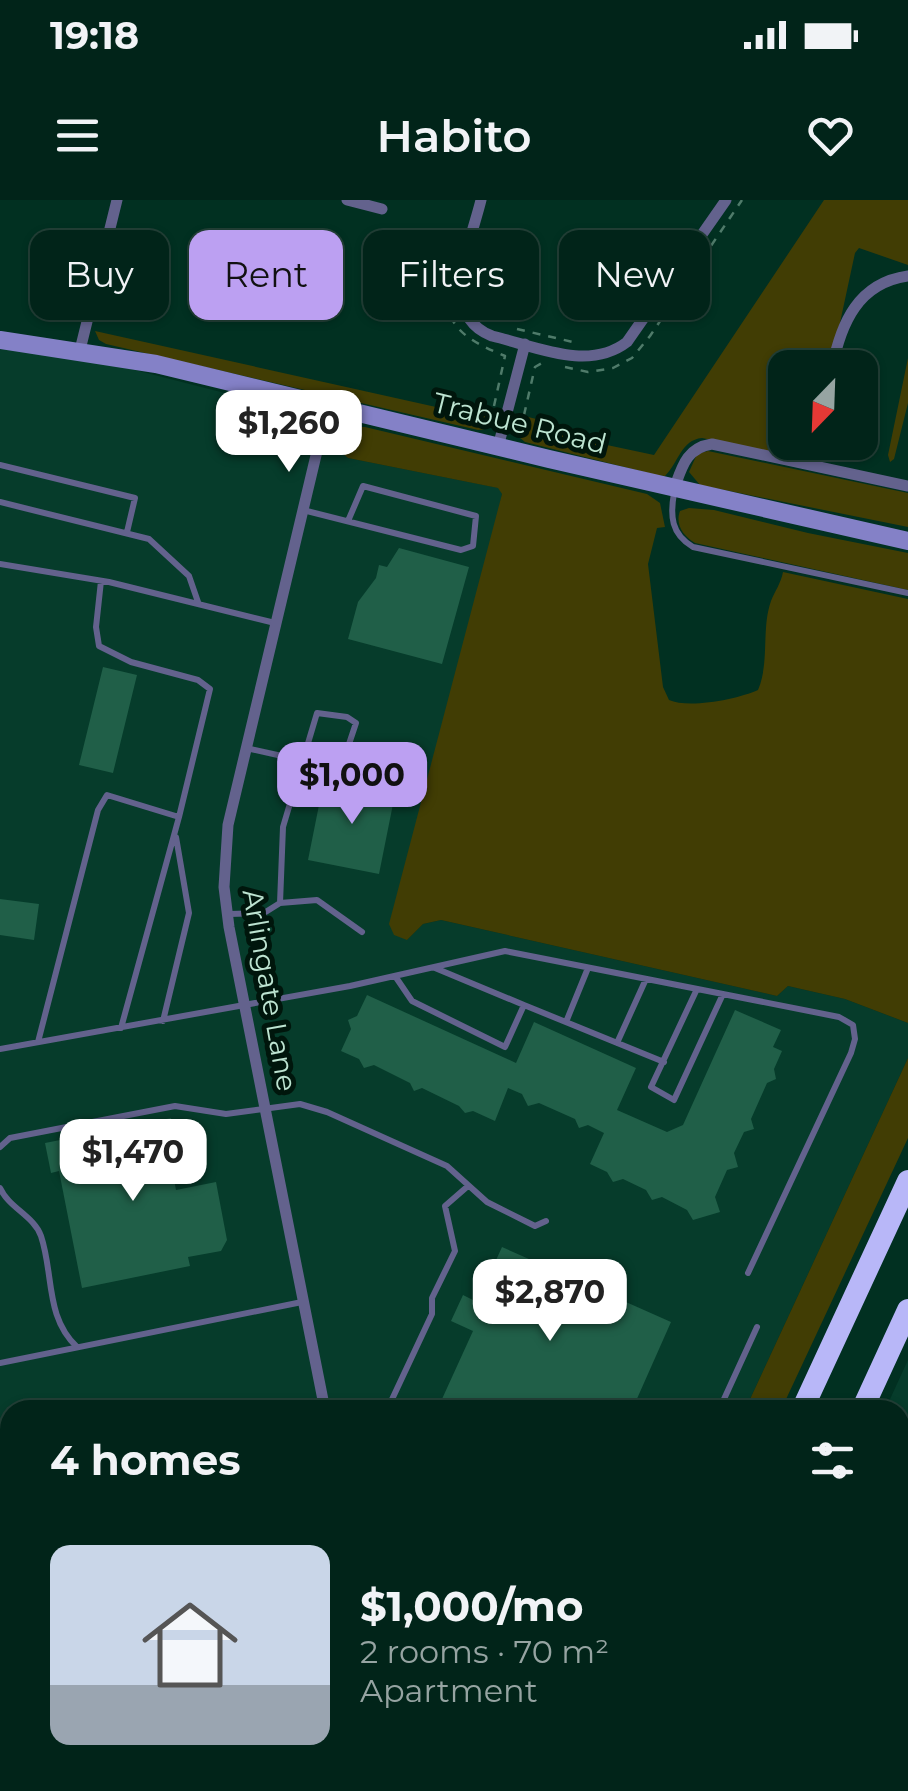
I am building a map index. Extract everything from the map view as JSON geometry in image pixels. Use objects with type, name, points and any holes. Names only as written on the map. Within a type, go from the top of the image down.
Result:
[{"type":"highway","points":[[807,1400],[908,1181]]},
{"type":"highway","points":[[867,1400],[908,1310]]},
{"type":"main road","name":"Trabue Road","points":[[0,340],[156,364],[908,541]]},
{"type":"street","points":[[80,350],[117,200]]},
{"type":"street","points":[[347,200],[382,209]]},
{"type":"street","points":[[481,200],[461,285],[466,316],[482,332],[585,357],[608,354],[634,333],[726,200]]},
{"type":"street","points":[[836,350],[854,306],[882,282],[908,276]]},
{"type":"street","points":[[498,447],[524,344]]},
{"type":"street","name":"Arlingate Lane","points":[[323,1400],[244,1005],[228,914],[224,859],[245,748],[328,405]]},
{"type":"street","points":[[674,488],[683,463],[697,447],[704,445],[720,445],[908,486]]},
{"type":"street","points":[[812,464],[813,460]]},
{"type":"lane","points":[[0,465],[135,498],[127,532]]},
{"type":"lane","points":[[302,510],[348,522],[462,550],[473,546],[476,516],[363,486],[348,522]]},
{"type":"lane","points":[[674,488],[672,520],[683,541],[692,547],[908,593]]},
{"type":"lane","points":[[0,502],[149,539],[189,576],[199,603]]},
{"type":"lane","points":[[0,564],[101,581],[275,623]]},
{"type":"lane","points":[[101,581],[96,626],[99,646],[132,662],[198,680],[210,689],[122,1028]]},
{"type":"lane","points":[[245,748],[300,760],[343,762],[356,723],[347,717],[317,713],[300,760],[283,827],[280,902]]},
{"type":"lane","points":[[38,1042],[98,810],[107,795],[179,817]]},
{"type":"lane","points":[[163,1021],[189,913],[175,832]]},
{"type":"lane","points":[[228,914],[264,913],[280,902],[317,900],[362,932]]},
{"type":"lane","points":[[0,1049],[395,976],[505,951],[839,1017],[852,1025],[855,1040],[748,1273]]},
{"type":"lane","points":[[434,968],[664,1062]]},
{"type":"lane","points":[[566,1022],[588,968]]},
{"type":"lane","points":[[395,976],[412,1000],[505,1047],[524,1005]]},
{"type":"lane","points":[[617,1043],[646,979]]},
{"type":"lane","points":[[697,989],[650,1087],[674,1100],[724,994]]},
{"type":"lane","points":[[0,1147],[10,1138],[175,1106],[226,1114],[300,1104],[447,1166],[487,1202],[516,1219],[535,1226],[546,1221]]},
{"type":"lane","points":[[393,1400],[432,1314],[432,1298],[456,1252],[445,1206],[468,1186]]},
{"type":"lane","points":[[0,1188],[38,1230],[56,1317],[78,1347]]},
{"type":"lane","points":[[0,1363],[304,1302]]},
{"type":"lane","points":[[723,1400],[756,1327]]},
{"type":"path","points":[[487,230],[490,217]]},
{"type":"path","points":[[508,327],[574,342]]},
{"type":"shaded area","points":[[824,200],[908,200],[908,265],[859,248],[834,350],[768,350],[768,451],[702,438],[685,447],[665,476],[656,475],[525,442],[519,437],[520,415],[569,427],[574,438],[654,455]]},
{"type":"shaded area","points":[[95,331],[472,415],[491,409],[499,411],[493,425],[478,430],[106,344]]},
{"type":"shaded area","points":[[0,348],[45,352],[135,370],[299,412],[348,458],[499,488],[502,494],[407,940],[423,924],[441,920],[777,996],[788,986],[845,999],[908,1023],[908,1058],[750,1400],[0,1400]]},
{"type":"shaded area","points":[[908,358],[908,403],[890,462],[888,455]]},
{"type":"shaded area","points":[[348,427],[365,427],[647,494],[660,503],[665,527],[657,528],[648,564],[663,687],[669,700],[678,703],[714,702],[758,690],[764,668],[768,612],[783,572],[908,599],[908,1023],[845,999],[788,986],[777,996],[441,920],[423,924],[407,940],[394,935],[389,924],[502,494],[498,488],[348,458],[331,444]]},
{"type":"shaded area","points":[[708,451],[908,493],[908,527],[700,485],[689,472],[697,454]]},
{"type":"shaded area","points":[[714,510],[908,553],[908,590],[695,543],[679,525],[680,511]]},
{"type":"shaded area","points":[[908,1058],[908,1138],[786,1400],[750,1400]]},
{"type":"shaded area","points":[[908,1360],[908,1400],[890,1400]]},
{"type":"building","points":[[399,548],[469,567],[442,664],[348,639],[358,602],[376,578],[379,565],[387,567]]},
{"type":"building","points":[[103,667],[137,675],[113,773],[79,765]]},
{"type":"building","points":[[324,780],[395,794],[379,874],[308,860]]},
{"type":"building","points":[[0,899],[39,904],[34,940],[0,935]]},
{"type":"building","points":[[367,995],[516,1063],[534,1022],[636,1068],[617,1110],[667,1132],[683,1125],[735,1010],[781,1030],[773,1047],[782,1051],[774,1069],[776,1079],[767,1083],[751,1119],[754,1129],[744,1132],[734,1153],[738,1167],[727,1170],[715,1197],[720,1212],[693,1220],[687,1210],[662,1197],[652,1200],[646,1190],[623,1179],[613,1182],[607,1172],[590,1164],[604,1133],[588,1125],[579,1128],[575,1119],[539,1103],[528,1106],[522,1094],[508,1088],[495,1121],[473,1111],[465,1113],[459,1106],[422,1088],[414,1091],[410,1083],[374,1065],[364,1068],[359,1059],[341,1051],[351,1029],[348,1020],[357,1016]]},
{"type":"building","points":[[171,1118],[179,1157],[170,1159],[176,1190],[216,1182],[227,1240],[221,1251],[188,1257],[190,1266],[82,1288],[59,1171],[51,1173],[45,1143]]},
{"type":"building","points":[[502,1247],[671,1322],[636,1400],[442,1400],[473,1331],[451,1321],[463,1295],[477,1302]]}]
